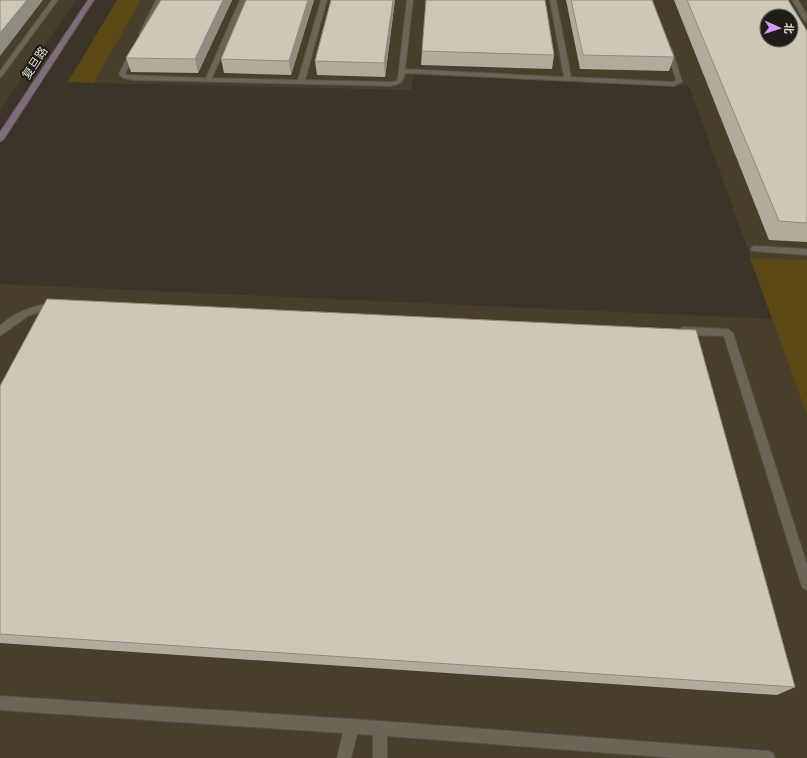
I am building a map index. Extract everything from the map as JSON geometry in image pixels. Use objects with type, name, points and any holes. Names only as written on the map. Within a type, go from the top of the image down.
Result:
[{"type":"street","name":"复旦路","points":[[0,139],[91,0]]},
{"type":"lane","points":[[0,75],[55,0]]},
{"type":"lane","points":[[159,0],[122,74],[125,77],[391,84],[398,82],[401,78],[410,0]]},
{"type":"lane","points":[[208,80],[244,0]]},
{"type":"lane","points":[[301,82],[324,0]]},
{"type":"lane","points":[[553,0],[568,79]]},
{"type":"lane","points":[[795,0],[807,20]]},
{"type":"lane","points":[[402,71],[674,84],[679,82],[679,79],[667,43]]},
{"type":"lane","points":[[755,249],[807,252]]},
{"type":"lane","points":[[0,332],[14,319],[30,311],[45,306],[63,305]]},
{"type":"lane","points":[[673,331],[728,333],[807,584]]},
{"type":"lane","points":[[0,704],[352,726],[768,758]]},
{"type":"lane","points":[[344,758],[352,726]]},
{"type":"lane","points":[[380,728],[380,758]]},
{"type":"shaded area","points":[[0,0],[76,0],[0,110]]},
{"type":"shaded area","points":[[117,0],[141,0],[94,83],[68,82]]},
{"type":"shaded area","points":[[141,0],[807,0],[807,758],[0,758],[0,284],[773,319],[689,86],[413,75],[411,90],[94,83]]},
{"type":"shaded area","points":[[750,258],[807,260],[807,415]]},
{"type":"building","points":[[0,0],[27,0],[0,33]]},
{"type":"building","points":[[161,0],[223,0],[195,59],[126,58]]},
{"type":"building","points":[[246,0],[308,0],[289,61],[221,59]]},
{"type":"building","points":[[331,0],[393,0],[384,63],[315,61]]},
{"type":"building","points":[[426,0],[545,0],[554,55],[422,51]]},
{"type":"building","points":[[571,0],[652,0],[674,57],[583,55]]},
{"type":"building","points":[[687,0],[788,0],[793,8],[759,8],[759,48],[799,48],[799,18],[807,31],[807,223],[779,221]]},
{"type":"building","points":[[47,299],[696,330],[795,687],[0,634],[0,386]]}]
